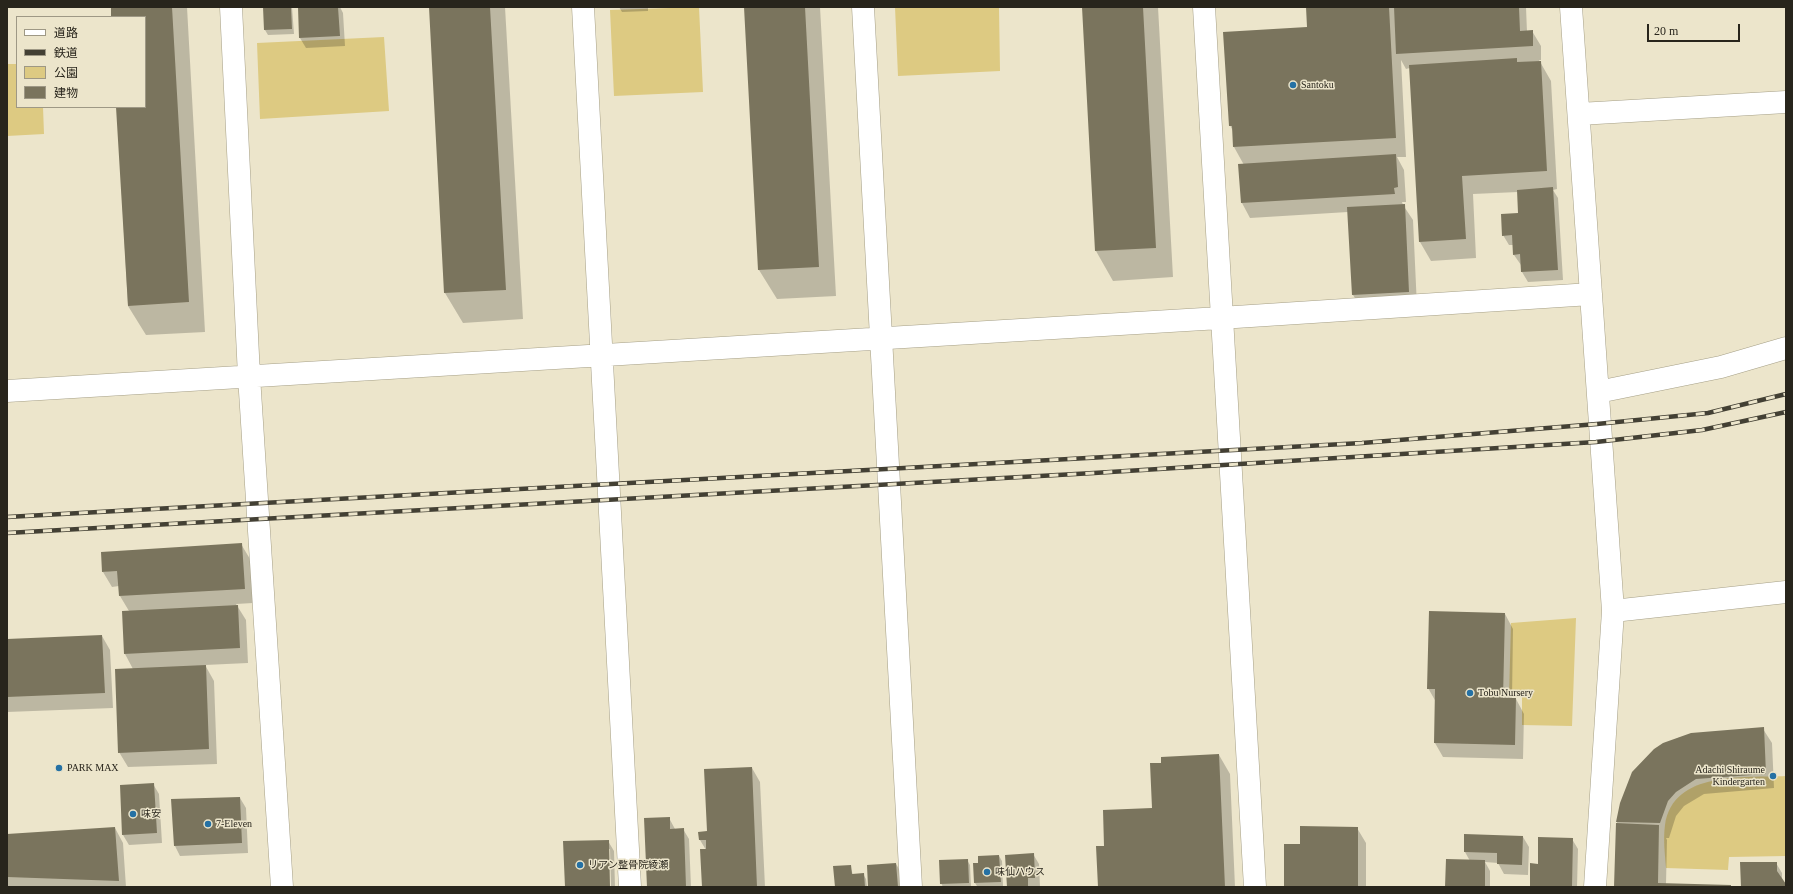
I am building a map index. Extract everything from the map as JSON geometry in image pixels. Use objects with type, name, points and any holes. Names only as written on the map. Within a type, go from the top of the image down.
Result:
[{"type":"street","points":[[231,7],[249,376],[282,887]]},
{"type":"street","points":[[583,7],[630,887]]},
{"type":"street","points":[[863,7],[911,887]]},
{"type":"street","points":[[1204,7],[1220,318],[1255,887]]},
{"type":"street","points":[[1571,7],[1613,611],[1595,887]]},
{"type":"street","points":[[1578,114],[1786,102]]},
{"type":"street","points":[[7,391],[1220,318],[1592,294]]},
{"type":"street","points":[[1598,392],[1721,367],[1786,348]]},
{"type":"street","points":[[1613,611],[1786,592]]},
{"type":"green space","points":[[699,7],[703,92],[614,96],[610,10]]},
{"type":"green space","points":[[895,7],[999,7],[1000,71],[898,76]]},
{"type":"green space","points":[[384,37],[389,111],[260,119],[257,43]]},
{"type":"green space","points":[[7,64],[16,64],[16,108],[43,108],[44,134],[7,136]]},
{"type":"green space","points":[[1576,618],[1572,726],[1522,725],[1522,697],[1509,696],[1511,623]]},
{"type":"green space","points":[[1786,776],[1786,856],[1729,857],[1728,870],[1666,868],[1664,841],[1665,825],[1671,807],[1682,794],[1696,786],[1713,781],[1732,778]]},
{"type":"building","points":[[111,7],[172,7],[189,302],[128,306],[116,108],[146,108],[146,16],[111,16]]},
{"type":"building","points":[[263,7],[291,7],[292,29],[264,30]]},
{"type":"building","points":[[298,7],[338,7],[340,36],[299,38]]},
{"type":"building","points":[[429,7],[490,7],[506,290],[444,293]]},
{"type":"building","points":[[744,7],[805,7],[819,267],[758,270]]},
{"type":"building","points":[[1082,7],[1143,7],[1156,248],[1095,251]]},
{"type":"building","points":[[1306,7],[1389,7],[1396,138],[1233,147],[1232,126],[1229,126],[1223,32],[1307,27]]},
{"type":"building","points":[[1394,7],[1519,7],[1520,31],[1533,30],[1533,46],[1396,54]]},
{"type":"building","points":[[1517,58],[1517,62],[1541,61],[1547,171],[1462,176],[1466,239],[1419,242],[1409,65]]},
{"type":"building","points":[[1396,154],[1398,187],[1394,188],[1395,194],[1241,203],[1238,164]]},
{"type":"building","points":[[1553,187],[1558,270],[1521,272],[1520,254],[1513,255],[1512,235],[1502,236],[1501,214],[1518,213],[1517,190]]},
{"type":"building","points":[[1405,204],[1409,292],[1352,295],[1347,207]]},
{"type":"building","points":[[242,543],[245,589],[119,596],[117,571],[102,572],[101,552]]},
{"type":"building","points":[[238,605],[240,648],[124,654],[122,611]]},
{"type":"building","points":[[1429,611],[1505,613],[1503,698],[1516,698],[1515,745],[1434,743],[1435,689],[1427,689]]},
{"type":"building","points":[[102,635],[105,693],[7,697],[7,639]]},
{"type":"building","points":[[206,665],[209,749],[118,753],[115,669]]},
{"type":"building","points":[[1764,727],[1766,774],[1696,779],[1676,792],[1668,801],[1660,823],[1616,822],[1620,803],[1632,772],[1654,749],[1663,743],[1691,733]]},
{"type":"building","points":[[1219,754],[1225,887],[1098,887],[1096,846],[1104,846],[1103,810],[1152,808],[1150,763],[1161,763],[1161,757]]},
{"type":"building","points":[[752,767],[757,887],[702,887],[700,849],[706,849],[706,840],[699,840],[698,832],[707,831],[704,769]]},
{"type":"building","points":[[154,783],[157,833],[122,835],[120,785]]},
{"type":"building","points":[[240,797],[242,843],[174,846],[171,799]]},
{"type":"building","points":[[670,817],[670,829],[684,828],[686,887],[647,887],[644,818]]},
{"type":"building","points":[[1616,823],[1659,825],[1658,883],[1731,885],[1731,887],[1614,887]]},
{"type":"building","points":[[1300,826],[1358,827],[1358,887],[1284,887],[1284,844],[1300,844]]},
{"type":"building","points":[[115,827],[119,881],[7,877],[7,834]]},
{"type":"building","points":[[1464,834],[1523,836],[1522,865],[1497,864],[1497,853],[1464,852]]},
{"type":"building","points":[[1538,837],[1573,838],[1572,887],[1530,887],[1530,863],[1538,864]]},
{"type":"building","points":[[609,840],[610,887],[565,887],[563,841]]},
{"type":"building","points":[[1034,853],[1035,878],[1028,878],[1028,887],[1007,887],[1005,855]]},
{"type":"building","points":[[999,855],[1001,882],[974,883],[973,863],[978,863],[978,856]]},
{"type":"building","points":[[968,859],[969,883],[940,884],[939,860]]},
{"type":"building","points":[[1446,859],[1485,860],[1485,887],[1445,887]]},
{"type":"building","points":[[1740,862],[1777,862],[1777,871],[1786,884],[1786,887],[1741,887]]},
{"type":"building","points":[[896,863],[898,887],[868,887],[867,865]]},
{"type":"building","points":[[851,865],[852,874],[864,873],[865,887],[835,887],[833,866]]},
{"type":"railway","points":[[7,517],[1362,443],[1597,424],[1708,413],[1786,394]]},
{"type":"railway","points":[[7,533],[1094,473],[1596,442],[1702,430],[1786,412]]},
{"type":"place","name":"Santoku","points":[[1293,85]]},
{"type":"place","name":"Tobu Nursery","points":[[1470,693]]},
{"type":"place","name":"PARK MAX","points":[[59,768]]},
{"type":"place","name":"Adachi Shiraume Kindergarten","points":[[1773,776]]},
{"type":"place","name":"味安","points":[[133,814]]},
{"type":"place","name":"7-Eleven","points":[[208,824]]},
{"type":"place","name":"リアン整骨院綾瀬","points":[[580,865]]},
{"type":"place","name":"味仙ハウス","points":[[987,872]]}]
